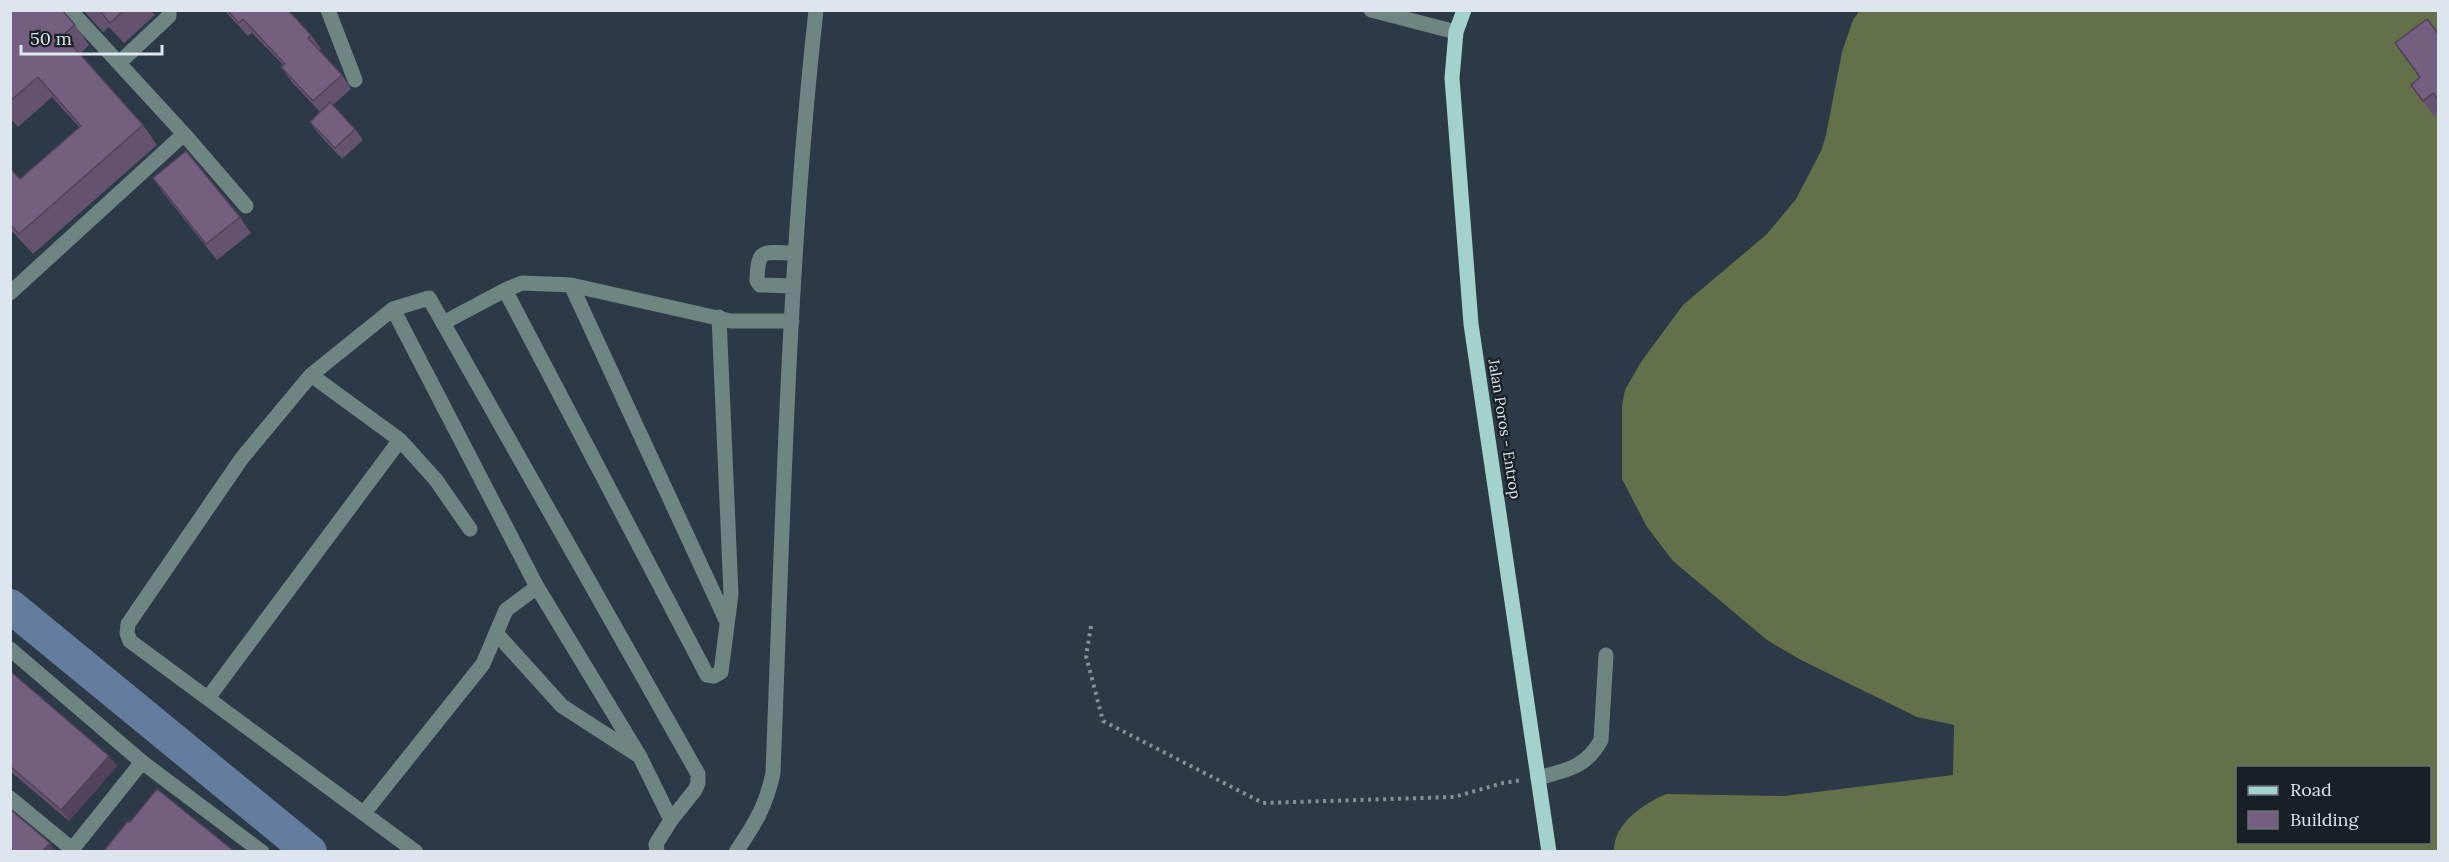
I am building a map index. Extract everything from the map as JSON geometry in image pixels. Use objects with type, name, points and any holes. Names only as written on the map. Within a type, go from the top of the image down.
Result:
[{"type":"main road","name":"Jalan Poros - Entrop","points":[[1464,10],[1456,32],[1452,78],[1471,324],[1549,852]]},
{"type":"street","points":[[70,10],[184,134],[246,206]]},
{"type":"street","points":[[119,63],[169,16],[170,10]]},
{"type":"street","points":[[328,10],[355,80]]},
{"type":"street","points":[[736,852],[759,819],[768,798],[773,774],[793,286],[804,119],[816,10]]},
{"type":"street","points":[[1371,10],[1456,32]]},
{"type":"street","points":[[10,293],[184,134]]},
{"type":"street","points":[[793,286],[760,285],[757,281],[758,258],[761,254],[766,253],[795,253]]},
{"type":"street","points":[[443,323],[522,283],[571,285],[731,321],[792,321]]},
{"type":"street","points":[[571,285],[727,621]]},
{"type":"street","points":[[505,290],[707,675],[714,676],[721,672],[730,594],[719,317]]},
{"type":"street","points":[[416,852],[130,641],[127,633],[128,624],[242,458],[311,375],[393,309],[429,298],[698,774],[695,790],[671,820],[656,844],[657,851]]},
{"type":"street","points":[[393,309],[537,587],[640,757],[671,820]]},
{"type":"street","points":[[311,375],[400,440],[436,480],[470,529]]},
{"type":"street","points":[[208,698],[400,440]]},
{"type":"street","points":[[364,813],[483,664],[506,610],[537,587]]},
{"type":"street","points":[[496,633],[562,706],[640,757]]},
{"type":"street","points":[[10,649],[142,762],[262,852]]},
{"type":"street","points":[[1538,778],[1577,767],[1594,753],[1601,740],[1606,655]]},
{"type":"street","points":[[10,798],[71,850],[142,762]]},
{"type":"path","points":[[1091,626],[1086,656],[1102,721],[1263,803],[1454,797],[1503,783],[1538,778]]},
{"type":"green space","points":[[1859,11],[2438,11],[2438,851],[1614,852],[1619,832],[1631,816],[1648,803],[1666,794],[1784,796],[1953,775],[1954,725],[1917,717],[1801,660],[1767,640],[1673,561],[1647,527],[1622,479],[1622,405],[1625,390],[1641,362],[1683,305],[1767,234],[1796,199],[1821,151],[1842,52],[1853,20]]},
{"type":"building","points":[[10,10],[62,10],[75,25],[63,35],[143,125],[19,234],[10,224],[10,168],[20,179],[81,126],[38,77],[10,101]]},
{"type":"building","points":[[99,10],[124,10],[110,23]]},
{"type":"building","points":[[227,10],[288,10],[311,35],[308,38],[342,75],[313,101],[281,67],[285,64],[243,19],[239,23]]},
{"type":"building","points":[[2427,19],[2439,35],[2439,100],[2433,93],[2423,101],[2411,85],[2420,77],[2395,43]]},
{"type":"building","points":[[330,102],[355,129],[335,148],[310,122]]},
{"type":"building","points":[[186,151],[240,217],[206,244],[153,178]]},
{"type":"building","points":[[10,671],[109,756],[61,810],[10,766]]},
{"type":"building","points":[[157,789],[235,852],[103,852]]},
{"type":"building","points":[[10,809],[50,843],[42,852],[10,852]]},
{"type":"waterway","points":[[10,606],[310,852]]}]
